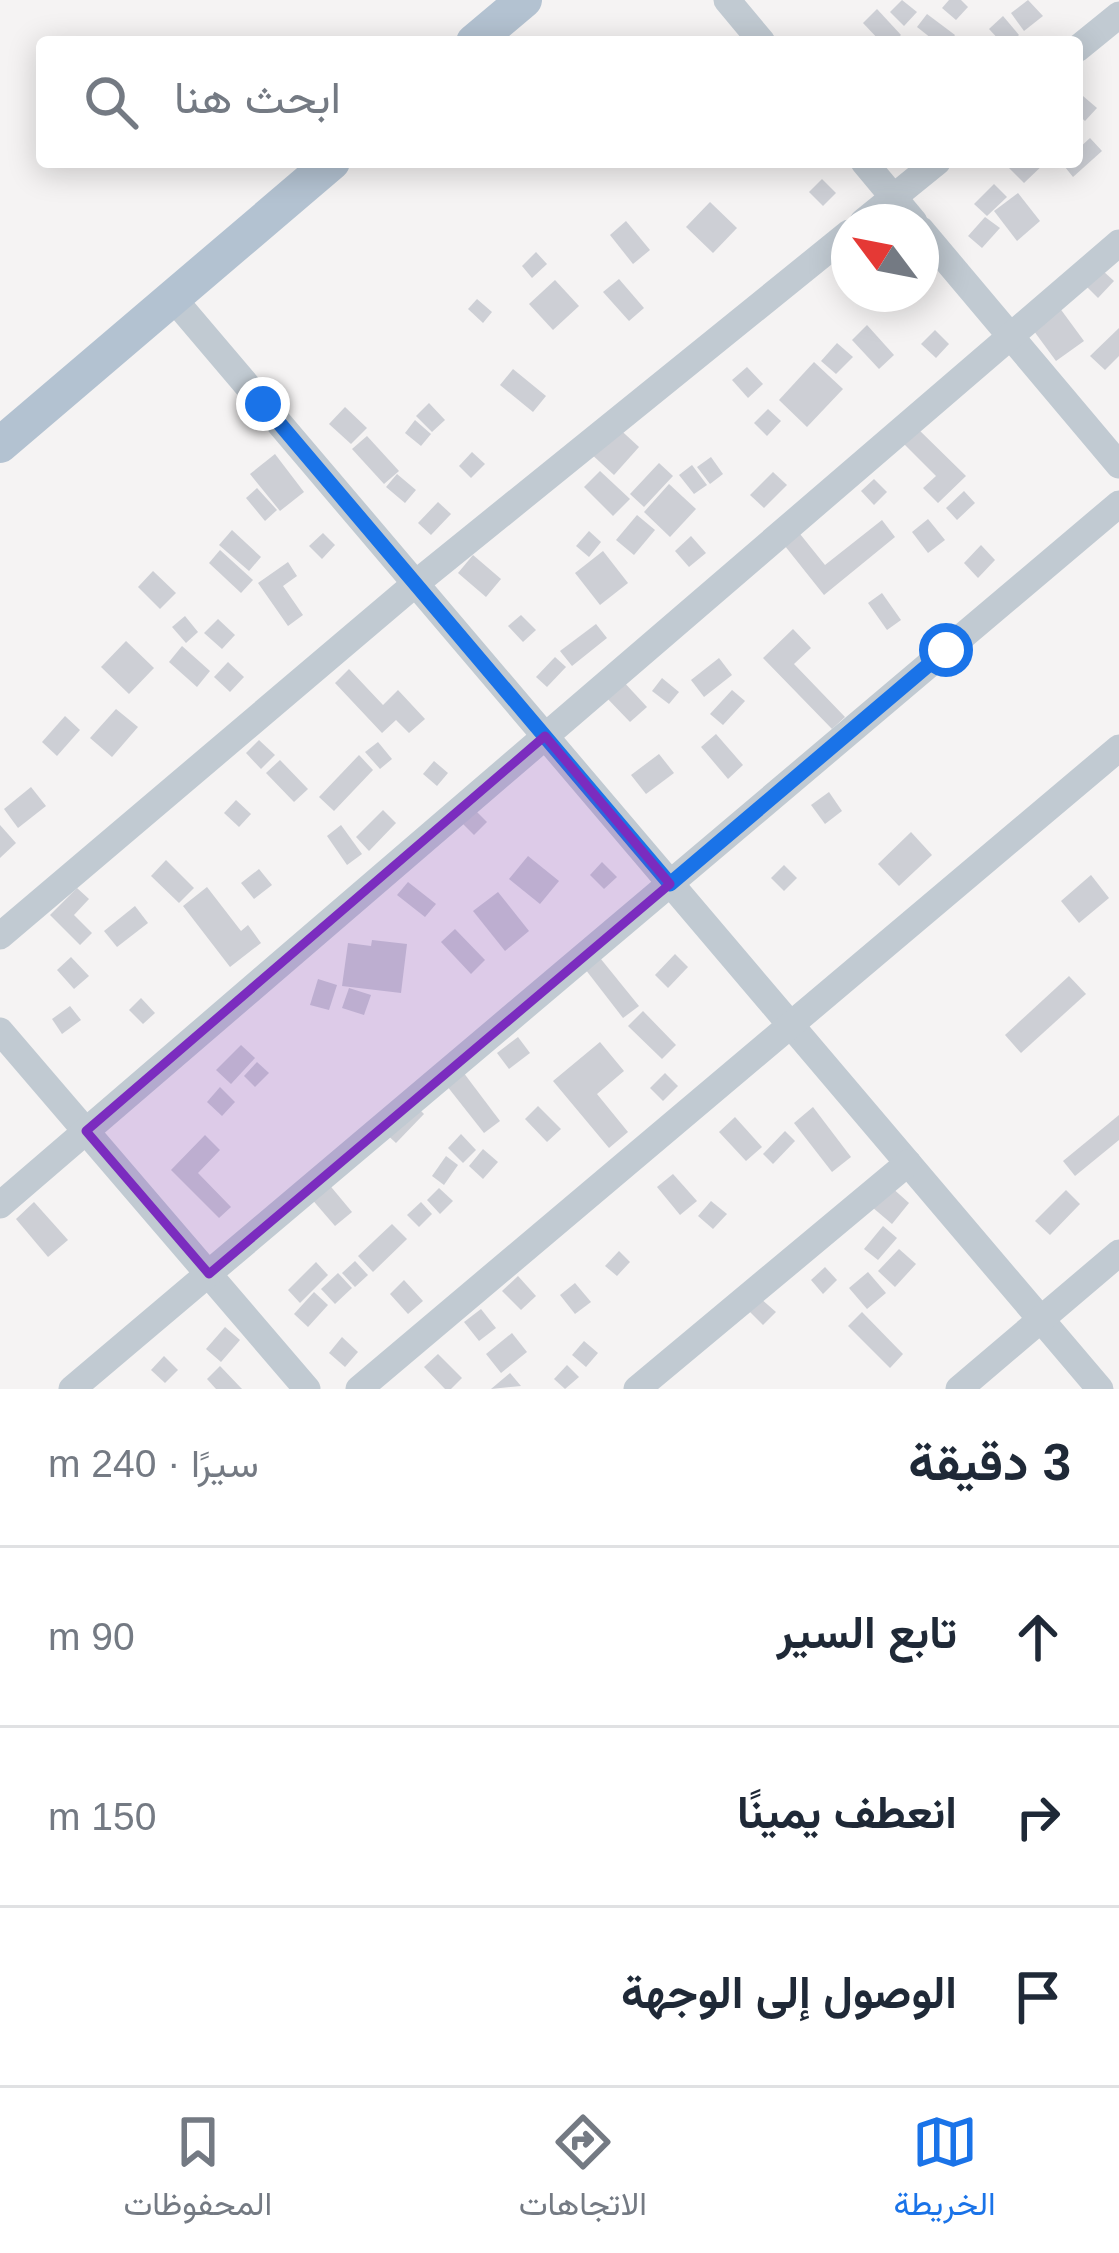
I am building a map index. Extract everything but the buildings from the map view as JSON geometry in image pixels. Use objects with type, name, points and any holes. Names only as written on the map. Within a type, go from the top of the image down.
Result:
[{"type":"main road","points":[[482,36],[524,0]]},
{"type":"main road","points":[[0,445],[325,168]]},
{"type":"street","points":[[727,0],[757,36]]},
{"type":"street","points":[[1083,44],[1119,15]]},
{"type":"street","points":[[869,168],[899,204]]},
{"type":"street","points":[[885,204],[929,168]]},
{"type":"street","points":[[0,1205],[1119,243]]},
{"type":"street","points":[[0,936],[415,584],[831,248]]},
{"type":"street","points":[[939,251],[1119,465]]},
{"type":"street","points":[[172,297],[1100,1389]]},
{"type":"street","points":[[72,1389],[1119,504]]},
{"type":"street","points":[[359,1389],[1119,748]]},
{"type":"street","points":[[0,1031],[308,1389]]},
{"type":"street","points":[[637,1389],[908,1163]]},
{"type":"street","points":[[959,1389],[1119,1253]]},
{"type":"highlighted area","points":[[545,736],[670,884],[209,1274],[86,1131]]},
{"type":"route","points":[[263,404],[670,884],[946,650]]}]
